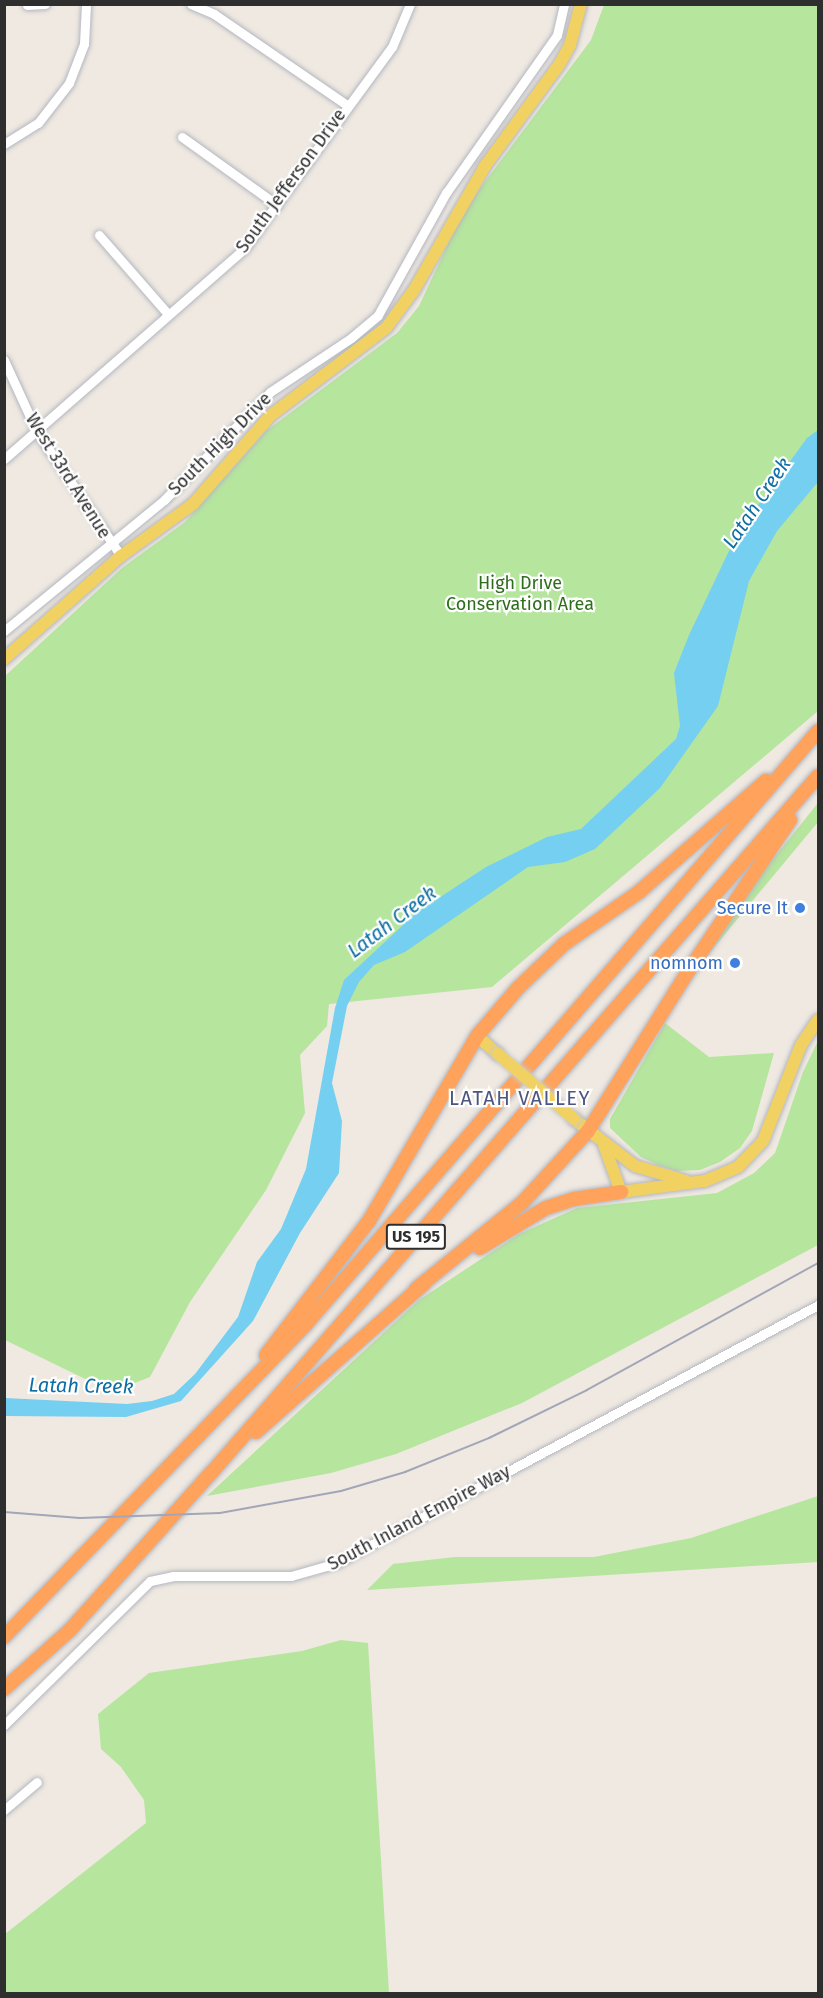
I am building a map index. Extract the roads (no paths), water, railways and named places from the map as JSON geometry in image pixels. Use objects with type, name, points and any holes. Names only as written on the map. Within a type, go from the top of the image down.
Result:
[{"type":"highway","name":"US 195","points":[[4,1637],[191,1448],[307,1323],[819,731]]},
{"type":"highway","points":[[191,1448],[225,1399],[298,1317],[351,1248],[397,1178],[477,1036],[518,988],[564,944],[639,892],[806,746]]},
{"type":"highway","name":"US 195","points":[[4,1689],[70,1630],[212,1472],[819,777]]},
{"type":"highway","points":[[212,1472],[416,1289],[523,1202],[588,1131],[689,970],[819,777]]},
{"type":"highway","points":[[416,1289],[537,1212],[574,1199],[621,1192]]},
{"type":"main road","name":"South High Drive","points":[[4,659],[121,556],[193,504],[270,416],[386,328],[414,290],[485,166],[559,65],[570,45],[581,4]]},
{"type":"main road","points":[[604,1145],[621,1192],[693,1183],[727,1173],[756,1150],[768,1132],[801,1045],[819,1020]]},
{"type":"main road","points":[[477,1036],[604,1145],[647,1172],[693,1183]]},
{"type":"street","points":[[27,5],[45,4]]},
{"type":"street","points":[[4,144],[38,123],[69,83],[84,44],[86,4]]},
{"type":"street","points":[[192,4],[214,14],[347,105]]},
{"type":"street","name":"South Jefferson Drive","points":[[4,459],[244,249],[347,105],[392,47],[410,4]]},
{"type":"street","name":"South High Drive","points":[[4,632],[201,466],[270,392],[351,339],[378,315],[446,193],[557,35],[564,4]]},
{"type":"street","points":[[182,137],[277,205]]},
{"type":"street","points":[[99,235],[168,314]]},
{"type":"street","name":"West 33rd Avenue","points":[[4,360],[37,432],[109,543],[121,556]]},
{"type":"street","name":"South Inland Empire Way","points":[[4,1725],[150,1581],[173,1576],[291,1576],[337,1563],[819,1305]]},
{"type":"street","points":[[4,1810],[37,1782]]},
{"type":"water","points":[[818,430],[818,482],[777,531],[749,581],[718,706],[660,788],[595,849],[565,862],[528,867],[405,952],[374,965],[359,982],[347,1006],[332,1083],[342,1121],[339,1173],[300,1233],[253,1321],[181,1401],[126,1417],[5,1416],[5,1398],[127,1404],[152,1401],[174,1394],[195,1374],[238,1317],[257,1262],[281,1229],[306,1169],[335,1008],[344,980],[416,913],[486,867],[547,837],[581,829],[676,739],[680,726],[674,673],[689,635],[737,534],[807,438]]},
{"type":"railway","points":[[4,1512],[80,1518],[220,1513],[341,1491],[405,1472],[489,1438],[587,1390],[818,1263]]},
{"type":"place","name":"Secure It","points":[[800,908]]},
{"type":"place","name":"nomnom","points":[[735,963]]},
{"type":"district","name":"LATAH VALLEY","points":[[520,1098]]},
{"type":"water label","name":"Latah Creek","points":[[757,503]]},
{"type":"water label","name":"Latah Creek","points":[[392,922]]},
{"type":"water label","name":"Latah Creek","points":[[81,1386]]},
{"type":"park label","name":"High Drive Conservation Area","points":[[520,594]]}]
